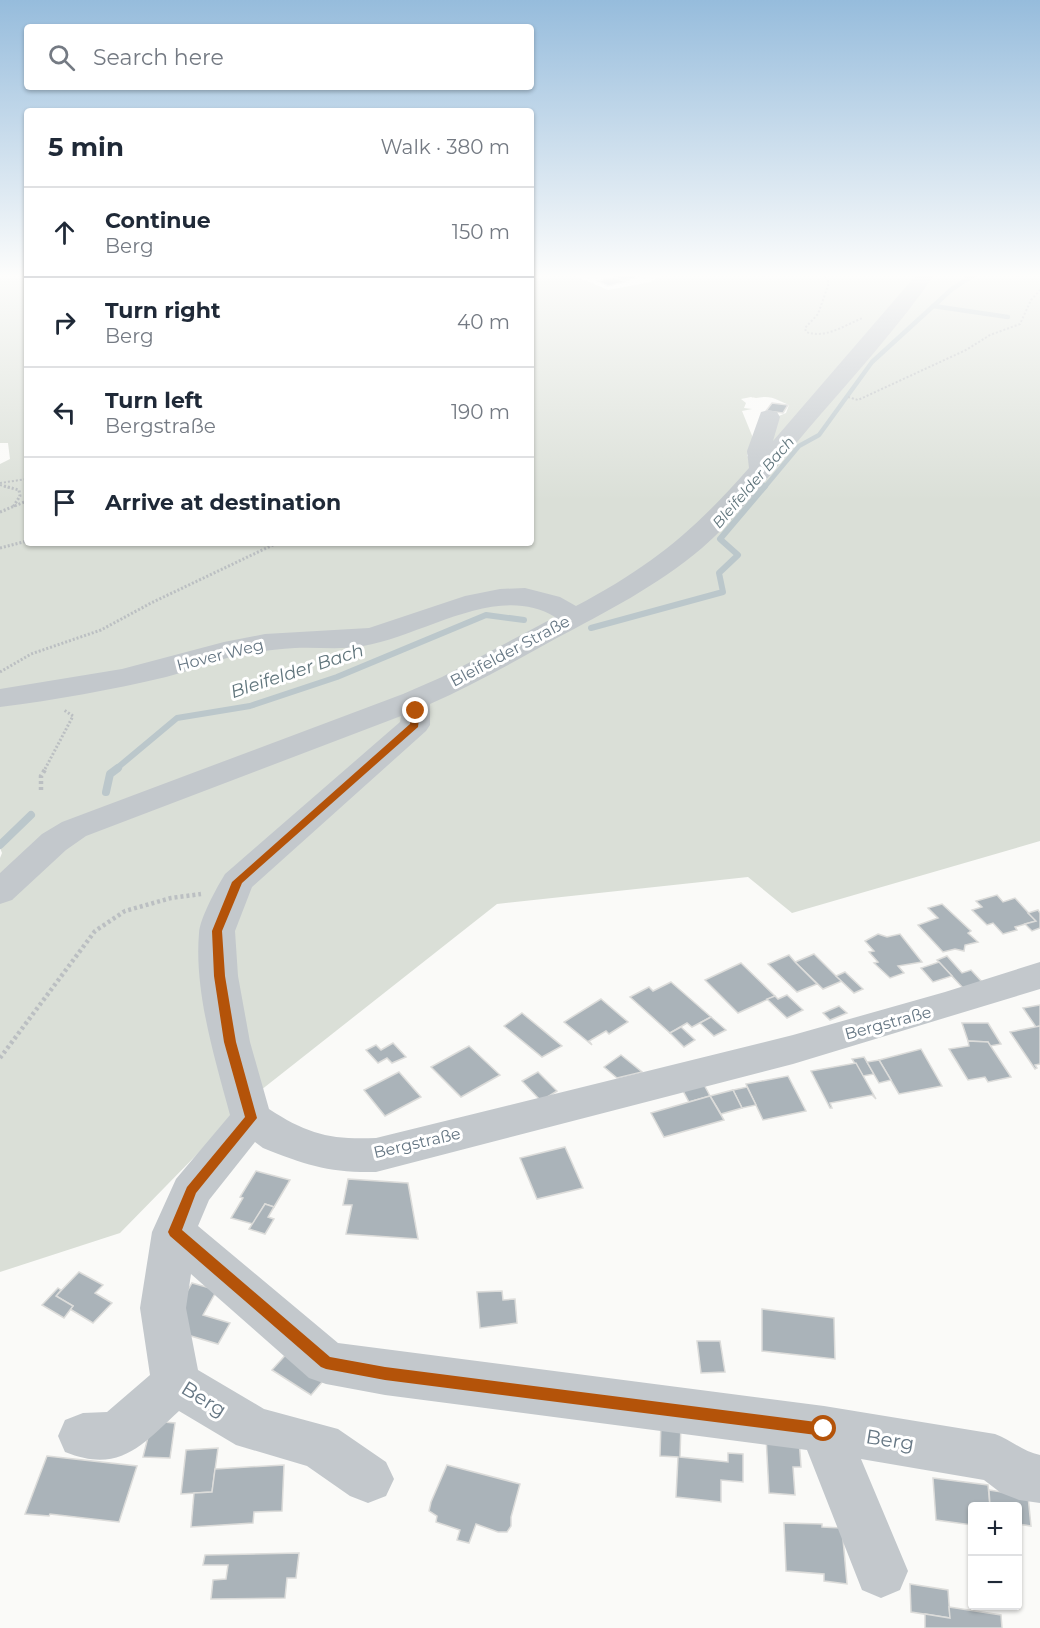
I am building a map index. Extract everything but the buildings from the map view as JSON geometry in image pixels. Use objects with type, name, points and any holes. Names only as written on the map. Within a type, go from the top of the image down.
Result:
[{"type":"street","name":"Bleifelder Straße","points":[[0,892],[54,842],[74,829],[414,700],[452,683],[643,580],[693,542],[761,470],[862,350]]},
{"type":"street","points":[[761,470],[759,451],[769,417]]},
{"type":"street","name":"Hover Weg","points":[[0,698],[100,683],[163,669],[242,646],[286,640],[372,637],[408,626],[455,606],[492,597],[530,597],[560,604],[575,617]]},
{"type":"street","points":[[251,1118],[230,1042],[219,976],[217,931],[237,882],[414,725],[416,711],[414,700]]},
{"type":"street","name":"Bergstraße","points":[[251,1118],[278,1136],[317,1152],[349,1156],[376,1155],[732,1065],[934,1011],[1040,975]]},
{"type":"street","name":"Berg","points":[[251,1118],[191,1191],[174,1232],[163,1308],[176,1383],[254,1429],[320,1446],[368,1479]]},
{"type":"street","name":"Berg","points":[[174,1232],[326,1363],[385,1373],[824,1429],[995,1458],[1019,1476],[1040,1479]]},
{"type":"street","points":[[83,1436],[117,1435],[176,1383]]},
{"type":"street","points":[[824,1429],[881,1571]]},
{"type":"path","points":[[828,391],[858,400],[966,350]]},
{"type":"path","points":[[0,484],[24,480]]},
{"type":"path","points":[[0,484],[19,490],[20,496],[13,507]]},
{"type":"path","points":[[0,512],[24,502]]},
{"type":"path","points":[[0,548],[24,542]]},
{"type":"path","points":[[0,672],[31,654],[101,630],[151,603],[271,546]]},
{"type":"path","points":[[41,790],[41,776],[73,716],[66,710],[55,710]]},
{"type":"path","points":[[0,1058],[95,932],[125,911],[171,898],[206,893],[232,894]]},
{"type":"shaded area","points":[[0,350],[24,350],[24,546],[534,546],[534,350],[1040,350],[1040,841],[792,913],[748,877],[497,904],[256,1094],[120,1233],[0,1272],[0,858],[2,853],[0,848],[0,464],[10,459],[8,443],[0,443]],"holes":[[[772,398],[789,405],[786,413],[774,418],[758,460],[747,456],[753,438],[742,411],[752,409],[744,408],[746,403],[741,399]]]},
{"type":"waterway","name":"Bleifelder Bach","points":[[764,488],[799,446],[819,435],[872,362],[885,350]]},
{"type":"waterway","name":"Bleifelder Bach","points":[[591,628],[723,592],[719,573],[738,555],[720,539],[765,486]]},
{"type":"waterway","name":"Bleifelder Bach","points":[[116,769],[177,718],[250,706],[337,677],[486,615],[524,620]]},
{"type":"waterway","name":"Bleifelder Bach","points":[[106,792],[110,774],[118,768]]},
{"type":"waterway","name":"Bleifelder Bach","points":[[0,845],[31,815]]},
{"type":"route","points":[[416,711],[414,725],[237,882],[217,931],[219,976],[230,1042],[251,1118],[191,1191],[174,1232],[326,1363],[385,1373],[824,1429]]}]
